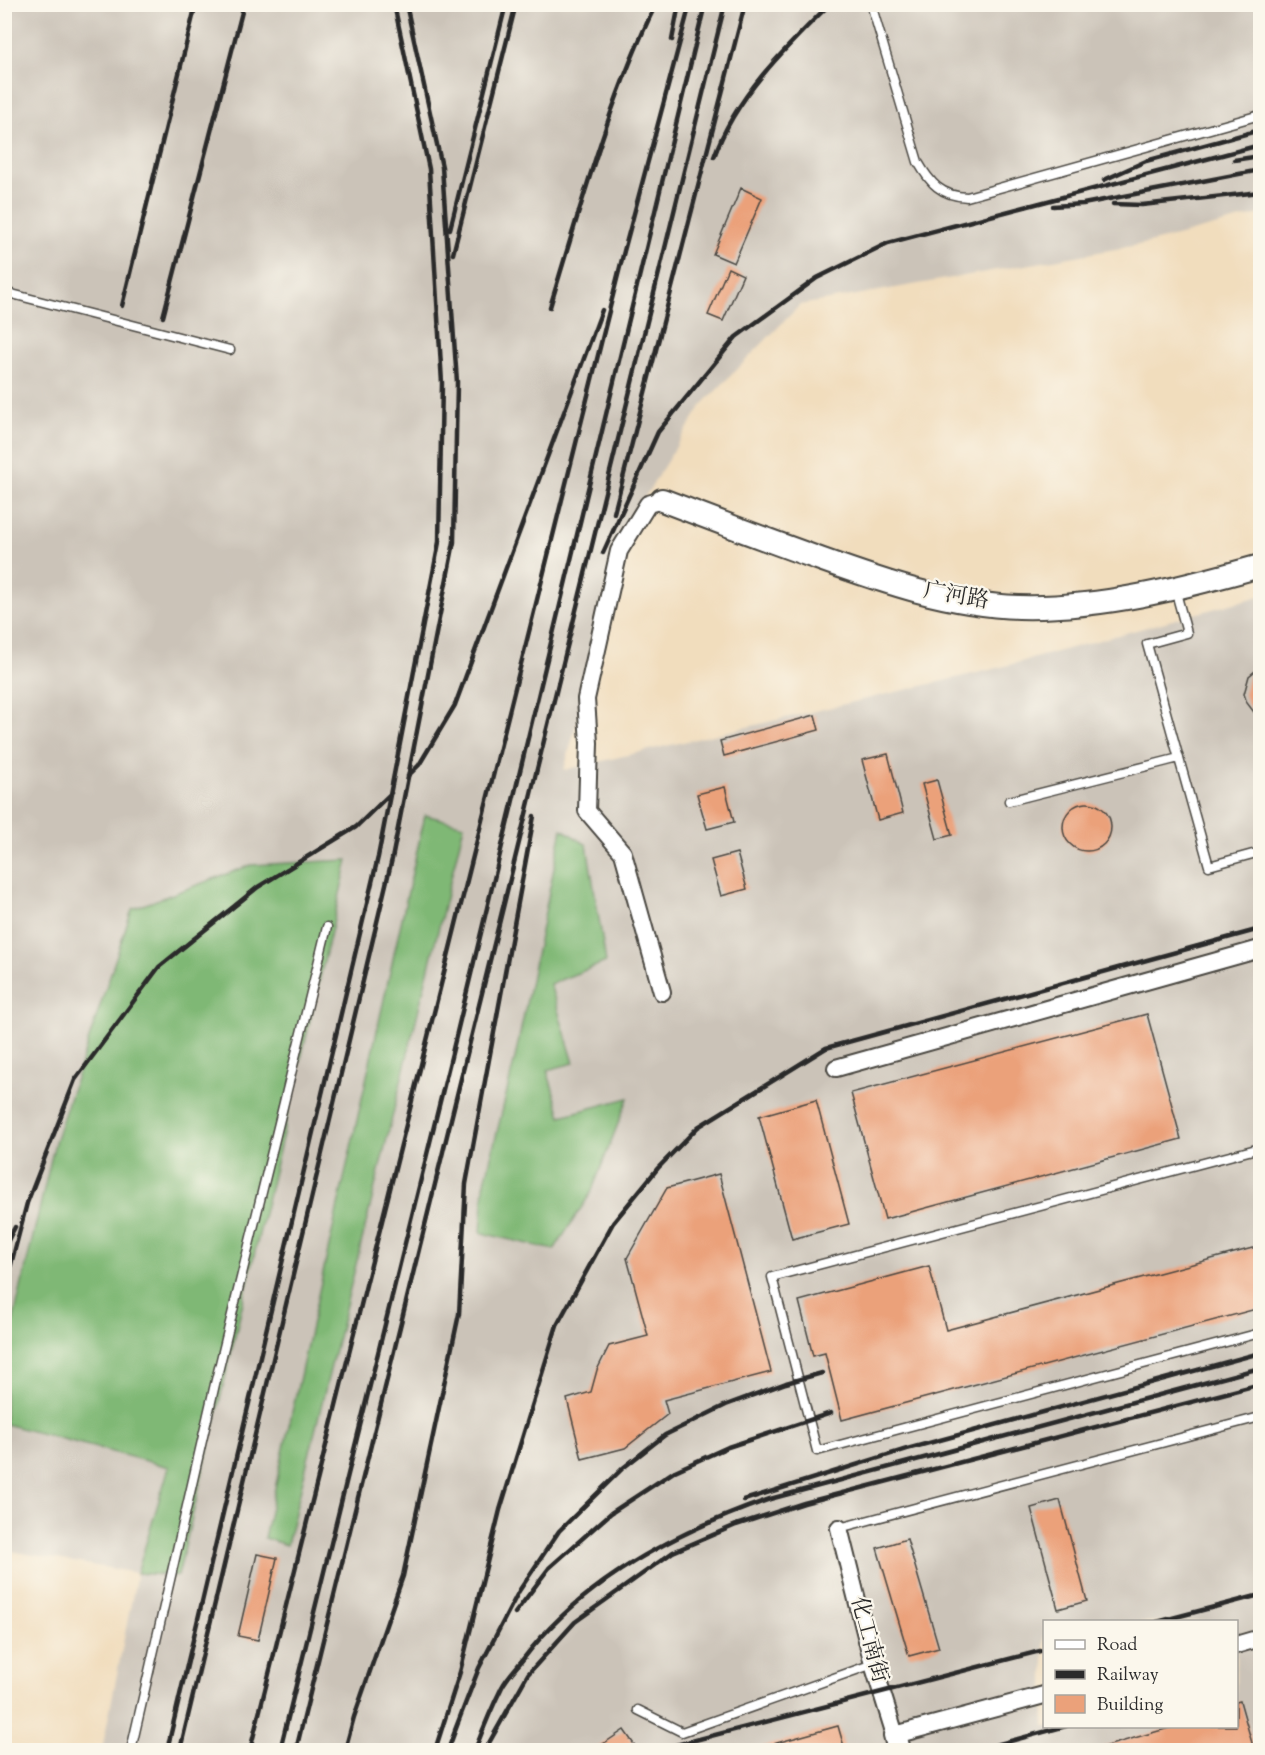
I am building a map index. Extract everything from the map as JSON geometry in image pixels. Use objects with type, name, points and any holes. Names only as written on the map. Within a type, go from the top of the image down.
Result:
[{"type":"street","name":"广河路","points":[[662,500],[885,582],[928,594],[1017,607],[1096,603],[1175,589],[1260,566]]},
{"type":"street","points":[[662,500],[648,504],[619,551],[586,699],[589,743],[587,811],[623,853],[662,992]]},
{"type":"street","points":[[836,1068],[1260,949]]},
{"type":"street","name":"化工南街","points":[[839,1528],[873,1664],[897,1743]]},
{"type":"street","points":[[1238,1644],[1260,1638]]},
{"type":"street","points":[[897,1743],[1043,1695]]},
{"type":"lane","points":[[871,4],[918,162],[930,183],[954,196],[967,197],[1260,115]]},
{"type":"lane","points":[[4,292],[230,350]]},
{"type":"lane","points":[[1175,589],[1187,633],[1147,644],[1209,866],[1260,852]]},
{"type":"lane","points":[[1008,801],[1179,758]]},
{"type":"lane","points":[[131,1750],[214,1384],[327,927]]},
{"type":"lane","points":[[1260,1148],[772,1277],[817,1451],[1260,1333]]},
{"type":"lane","points":[[839,1528],[1260,1417]]},
{"type":"lane","points":[[638,1710],[682,1732],[873,1664]]},
{"type":"shaded area","points":[[4,5],[1260,5],[1260,214],[1149,243],[800,305],[702,405],[631,519],[564,770],[998,668],[1260,596],[1260,1750],[102,1750],[137,1573],[5,1550]]},
{"type":"green space","points":[[425,815],[464,825],[287,1545],[264,1538]]},
{"type":"green space","points":[[562,829],[587,845],[606,962],[550,984],[574,1063],[547,1070],[561,1116],[628,1098],[591,1193],[554,1250],[481,1233],[484,1186],[515,1058]]},
{"type":"green space","points":[[348,860],[178,1576],[137,1573],[169,1467],[5,1424],[5,1356],[55,1142],[132,909],[251,865]]},
{"type":"building","points":[[741,188],[762,198],[734,263],[713,254]]},
{"type":"building","points":[[728,268],[743,275],[723,321],[708,315]]},
{"type":"building","points":[[1260,667],[1260,720],[1247,703],[1244,694],[1249,676]]},
{"type":"building","points":[[815,715],[819,730],[724,756],[720,741]]},
{"type":"building","points":[[888,754],[903,813],[878,820],[862,760]]},
{"type":"building","points":[[937,780],[952,835],[937,839],[922,784]]},
{"type":"building","points":[[725,787],[734,822],[707,829],[697,794]]},
{"type":"building","points":[[1082,803],[1092,803],[1104,810],[1111,822],[1111,832],[1104,844],[1092,851],[1082,851],[1067,840],[1063,832],[1063,822],[1074,807]]},
{"type":"building","points":[[737,853],[747,889],[721,896],[711,860]]},
{"type":"building","points":[[1147,1014],[1181,1139],[885,1219],[851,1093]]},
{"type":"building","points":[[816,1100],[849,1224],[792,1239],[759,1116]]},
{"type":"building","points":[[719,1174],[771,1372],[664,1400],[668,1414],[625,1448],[582,1459],[567,1399],[591,1392],[597,1370],[609,1346],[648,1336],[627,1258],[667,1188]]},
{"type":"building","points":[[1260,1246],[1260,1308],[842,1420],[825,1353],[813,1356],[799,1301],[929,1266],[946,1330]]},
{"type":"building","points":[[1060,1500],[1087,1601],[1058,1609],[1031,1508]]},
{"type":"building","points":[[907,1539],[939,1648],[909,1656],[877,1548]]},
{"type":"building","points":[[257,1554],[277,1558],[258,1640],[238,1636]]},
{"type":"building","points":[[1240,1701],[1254,1750],[1103,1750],[1103,1747],[1169,1728],[1238,1728],[1238,1702]]},
{"type":"building","points":[[838,1726],[845,1750],[763,1750],[762,1747]]},
{"type":"building","points":[[624,1730],[638,1750],[594,1750]]},
{"type":"railway","points":[[122,306],[196,4]]},
{"type":"railway","points":[[163,317],[244,4]]},
{"type":"railway","points":[[167,1750],[378,857],[439,542],[442,383],[429,169],[394,4]]},
{"type":"railway","points":[[180,1750],[392,859],[454,542],[457,382],[442,167],[406,4]]},
{"type":"railway","points":[[450,229],[506,4]]},
{"type":"railway","points":[[453,254],[516,4]]},
{"type":"railway","points":[[550,307],[610,115],[639,40],[656,4]]},
{"type":"railway","points":[[672,40],[679,4]]},
{"type":"railway","points":[[250,1750],[624,251],[690,4]]},
{"type":"railway","points":[[280,1750],[452,1053],[705,4]]},
{"type":"railway","points":[[296,1750],[725,4]]},
{"type":"railway","points":[[614,513],[745,4]]},
{"type":"railway","points":[[714,157],[735,114],[763,74],[830,4]]},
{"type":"railway","points":[[1104,180],[1146,161],[1260,130]]},
{"type":"railway","points":[[603,553],[658,432],[736,337],[817,278],[888,243],[1260,145]]},
{"type":"railway","points":[[1234,160],[1260,156]]},
{"type":"railway","points":[[1053,206],[1083,204],[1260,170]]},
{"type":"railway","points":[[1113,204],[1142,205],[1260,192]]},
{"type":"railway","points":[[408,776],[419,765],[455,705],[602,310]]},
{"type":"railway","points":[[4,1291],[27,1203],[75,1080],[159,967],[258,887],[356,827],[391,793]]},
{"type":"railway","points":[[345,1750],[354,1717],[403,1576],[459,1314],[466,1184],[534,816]]},
{"type":"railway","points":[[435,1750],[460,1672],[500,1510],[557,1325],[613,1223],[658,1168],[698,1127],[826,1048],[1260,929]]},
{"type":"railway","points":[[4,1248],[15,1227]]},
{"type":"railway","points":[[744,1500],[907,1449],[1260,1353]]},
{"type":"railway","points":[[475,1750],[504,1683],[548,1630],[604,1581],[635,1561],[701,1526],[770,1499],[1260,1368]]},
{"type":"railway","points":[[455,1730],[479,1668],[519,1591],[559,1531],[623,1468],[665,1435],[726,1405],[786,1383],[822,1373]]},
{"type":"railway","points":[[485,1750],[528,1674],[575,1622],[673,1552],[736,1525],[804,1503],[1253,1386]]},
{"type":"railway","points":[[515,1613],[549,1568],[611,1513],[675,1471],[728,1447],[831,1413]]},
{"type":"railway","points":[[1165,1620],[1260,1595]]},
{"type":"railway","points":[[664,1750],[1043,1650]]},
{"type":"railway","points":[[448,1750],[458,1723]]},
{"type":"railway","points":[[977,1750],[1059,1728]]}]
